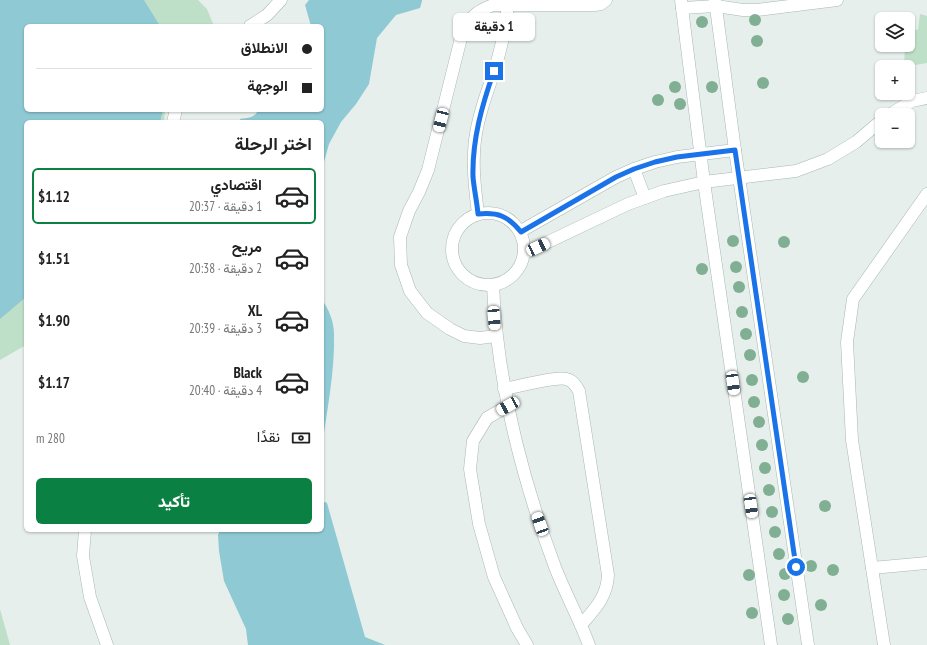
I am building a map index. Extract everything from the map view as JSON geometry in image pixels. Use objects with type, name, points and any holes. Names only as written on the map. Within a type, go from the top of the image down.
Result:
[{"type":"street","points":[[253,24],[267,15],[281,0]]},
{"type":"street","points":[[496,336],[480,338],[464,336],[450,329],[427,313],[410,291],[401,265],[400,237],[409,211],[420,192],[428,170],[462,34],[468,20],[479,10],[493,5],[508,3],[557,3],[595,6],[602,4],[606,0]]},
{"type":"street","points":[[772,645],[704,182],[681,4],[718,2],[743,10],[757,10],[837,0]]},
{"type":"street","points":[[718,2],[735,150],[808,645]]},
{"type":"street","points":[[478,214],[473,177],[475,140],[483,104],[504,35],[508,3]]},
{"type":"street","points":[[900,108],[912,101],[927,98]]},
{"type":"street","points":[[525,253],[628,204],[664,191],[704,182],[796,170],[828,159],[856,142],[875,126]]},
{"type":"street","points":[[521,232],[616,177],[634,169],[655,162],[700,153],[735,150]]},
{"type":"street","points":[[634,169],[644,198]]},
{"type":"street","points":[[884,645],[852,440],[847,342],[853,299],[927,194]]},
{"type":"street","points":[[491,212],[502,215],[513,222],[521,232],[525,253],[522,265],[515,275],[505,282],[493,285],[481,285],[470,280],[460,272],[454,262],[452,250],[453,238],[459,227],[467,219],[478,214],[491,212]]},
{"type":"street","points":[[493,285],[496,336],[504,389],[518,450],[534,510],[556,568],[589,645]]},
{"type":"street","points":[[504,389],[557,379],[566,379],[575,384],[580,391],[608,575],[604,594],[597,606],[581,625]]},
{"type":"street","points":[[508,406],[487,418],[473,441],[470,469],[479,524],[494,577],[517,628],[527,645]]},
{"type":"street","points":[[85,532],[83,556],[90,597],[107,645]]},
{"type":"street","points":[[872,568],[927,563]]},
{"type":"green space","points":[[0,0],[198,0],[207,9],[213,24],[24,24],[24,112],[165,112],[164,120],[24,120],[24,346],[0,360]]},
{"type":"green space","points":[[920,14],[927,16],[927,63],[915,65],[915,60],[904,60],[905,52],[915,52],[915,29],[918,30]]},
{"type":"green space","points":[[0,609],[10,645],[0,645]]},
{"type":"water","points":[[0,0],[144,0],[159,24],[24,24],[24,112],[162,112],[160,120],[24,120],[24,299],[0,319]]},
{"type":"water","points":[[309,0],[422,0],[420,8],[396,15],[377,38],[369,84],[356,104],[341,122],[329,144],[324,162],[324,120],[240,120],[253,116],[257,112],[324,112],[324,24],[310,24],[305,5]]},
{"type":"water","points":[[324,303],[331,316],[334,334],[332,376],[324,433]]},
{"type":"water","points":[[324,502],[327,503],[365,637],[385,645],[248,645],[246,629],[224,581],[218,535],[219,532],[324,532]]},
{"type":"route","points":[[494,71],[483,104],[475,140],[473,177],[478,214],[491,212],[502,215],[513,222],[521,232],[616,177],[634,169],[677,157],[700,153],[735,150],[796,567]]}]
